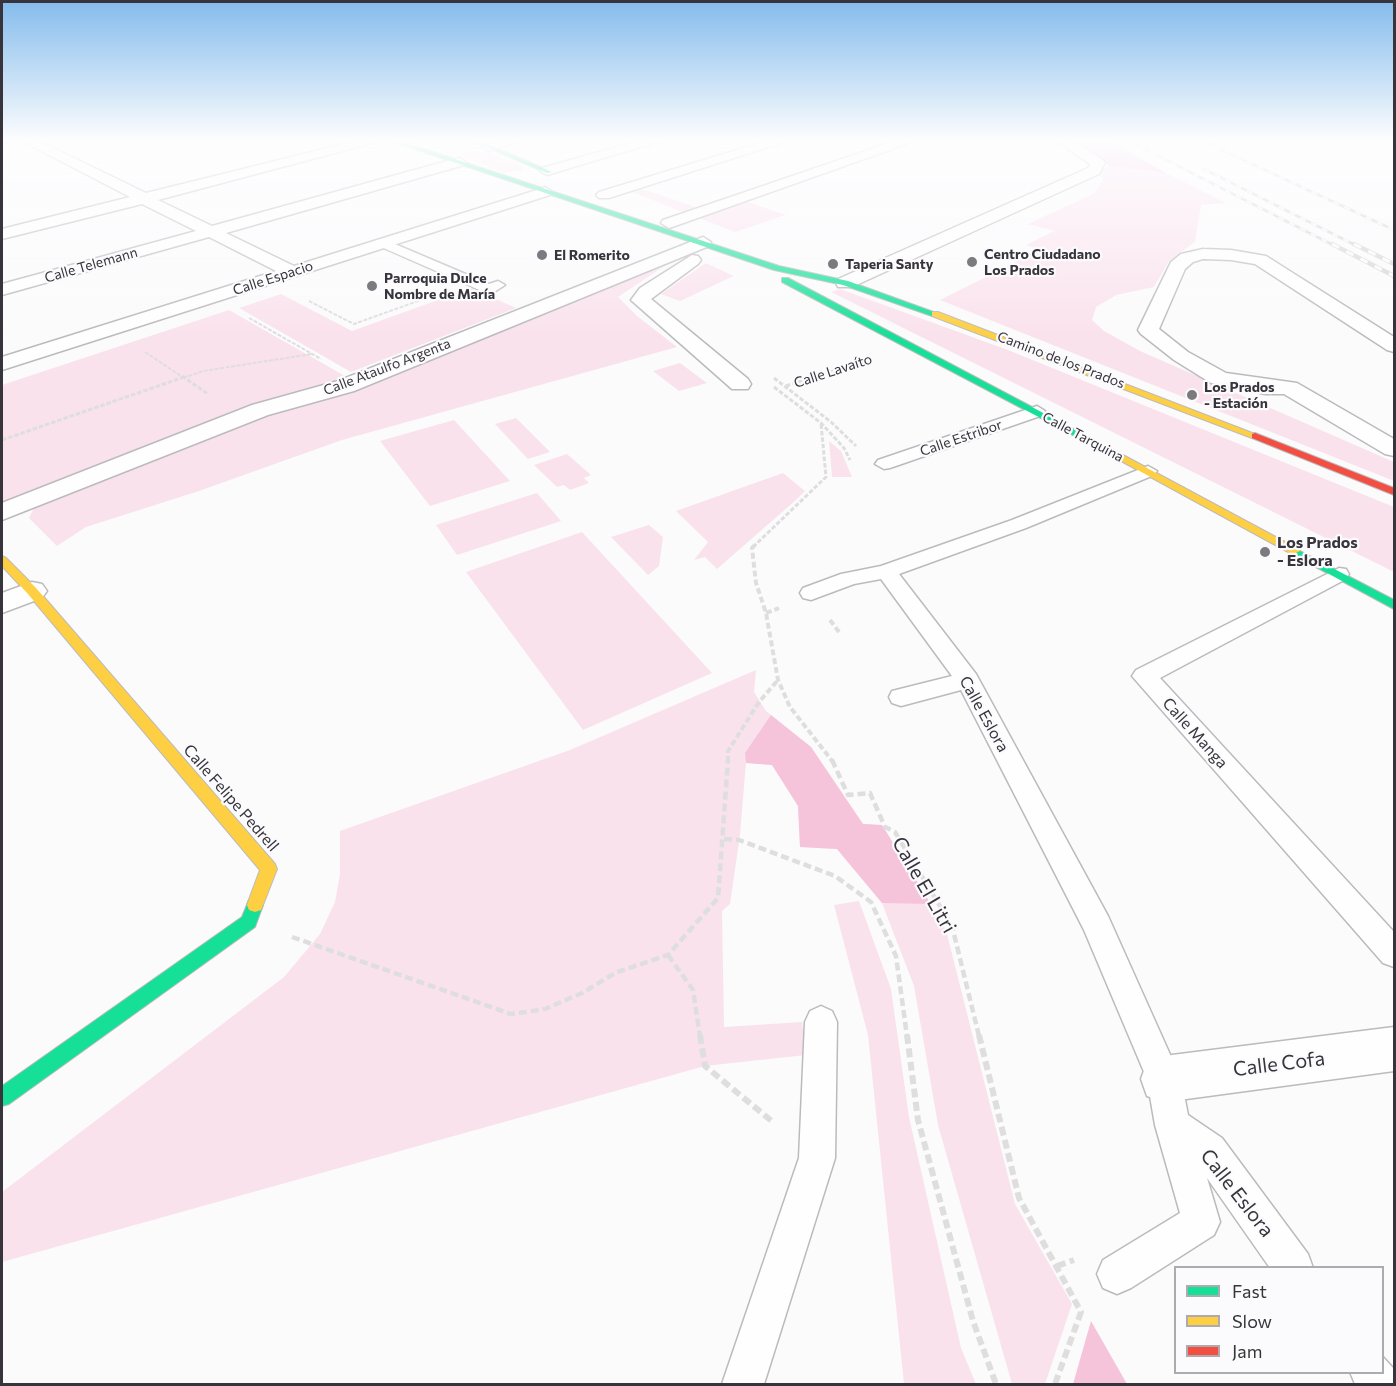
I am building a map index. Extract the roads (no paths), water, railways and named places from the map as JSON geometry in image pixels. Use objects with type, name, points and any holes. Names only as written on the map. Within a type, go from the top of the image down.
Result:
[{"type":"main road","name":"Camino de los Prados","points":[[589,206],[712,244],[777,268],[845,283],[980,329],[1395,492]]},
{"type":"main road","name":"Camino de los Prados","points":[[629,206],[712,244]]},
{"type":"main road","name":"Calle Tarquina","points":[[777,268],[779,277],[832,307],[1037,411],[1395,605]]},
{"type":"main road","name":"Calle Felipe Pedrell","points":[[2,560],[32,591],[269,868],[249,922],[2,1097]]},
{"type":"street","points":[[2,234],[114,206]]},
{"type":"street","points":[[159,206],[292,272]]},
{"type":"street","name":"Calle Telemann","points":[[2,290],[299,206]]},
{"type":"street","name":"Calle Espacio","points":[[2,364],[502,206]]},
{"type":"street","points":[[669,223],[720,206]]},
{"type":"street","points":[[845,283],[1019,206]]},
{"type":"street","points":[[712,244],[647,292],[641,300],[740,384]]},
{"type":"street","name":"Calle Ataulfo Argenta","points":[[2,512],[260,410],[345,386],[712,244]]},
{"type":"street","points":[[1395,346],[1260,261],[1231,255],[1203,254],[1187,258],[1177,266],[1148,330],[1180,356],[1219,378],[1265,387],[1289,388],[1395,449]]},
{"type":"street","points":[[2,604],[32,591]]},
{"type":"street","name":"Calle Cofa","points":[[1164,1079],[1395,1049]]},
{"type":"lane","points":[[383,243],[489,289],[498,285]]},
{"type":"lane","name":"Calle Estribor","points":[[884,464],[1037,411]]},
{"type":"lane","points":[[811,593],[848,579],[886,571],[1019,524],[1148,471]]},
{"type":"lane","name":"Calle Eslora","points":[[886,571],[968,680],[1097,925],[1164,1079],[1173,1125],[1201,1222],[1117,1274]]},
{"type":"lane","name":"Calle Manga","points":[[1340,574],[1144,676],[1395,953]]},
{"type":"lane","points":[[900,697],[968,680]]},
{"type":"lane","points":[[744,1384],[817,1158],[821,1022]]},
{"type":"lane","name":"Calle Eslora","points":[[1173,1125],[1209,1151],[1293,1266]]},
{"type":"railway","points":[[1256,206],[1335,246]]},
{"type":"railway","points":[[1277,206],[1357,246]]},
{"type":"railway","points":[[1342,206],[1394,230]]},
{"type":"railway","points":[[1332,244],[1394,276]]},
{"type":"railway","points":[[1354,244],[1394,264]]},
{"type":"place","name":"El Romerito","points":[[542,255]]},
{"type":"place","name":"Centro Ciudadano Los Prados","points":[[972,262]]},
{"type":"place","name":"Taperia Santy","points":[[833,264]]},
{"type":"place","name":"Parroquia Dulce Nombre de María","points":[[372,286]]},
{"type":"place","name":"Los Prados - Estación","points":[[1192,395]]},
{"type":"place","name":"Los Prados - Eslora","points":[[1265,552]]}]
